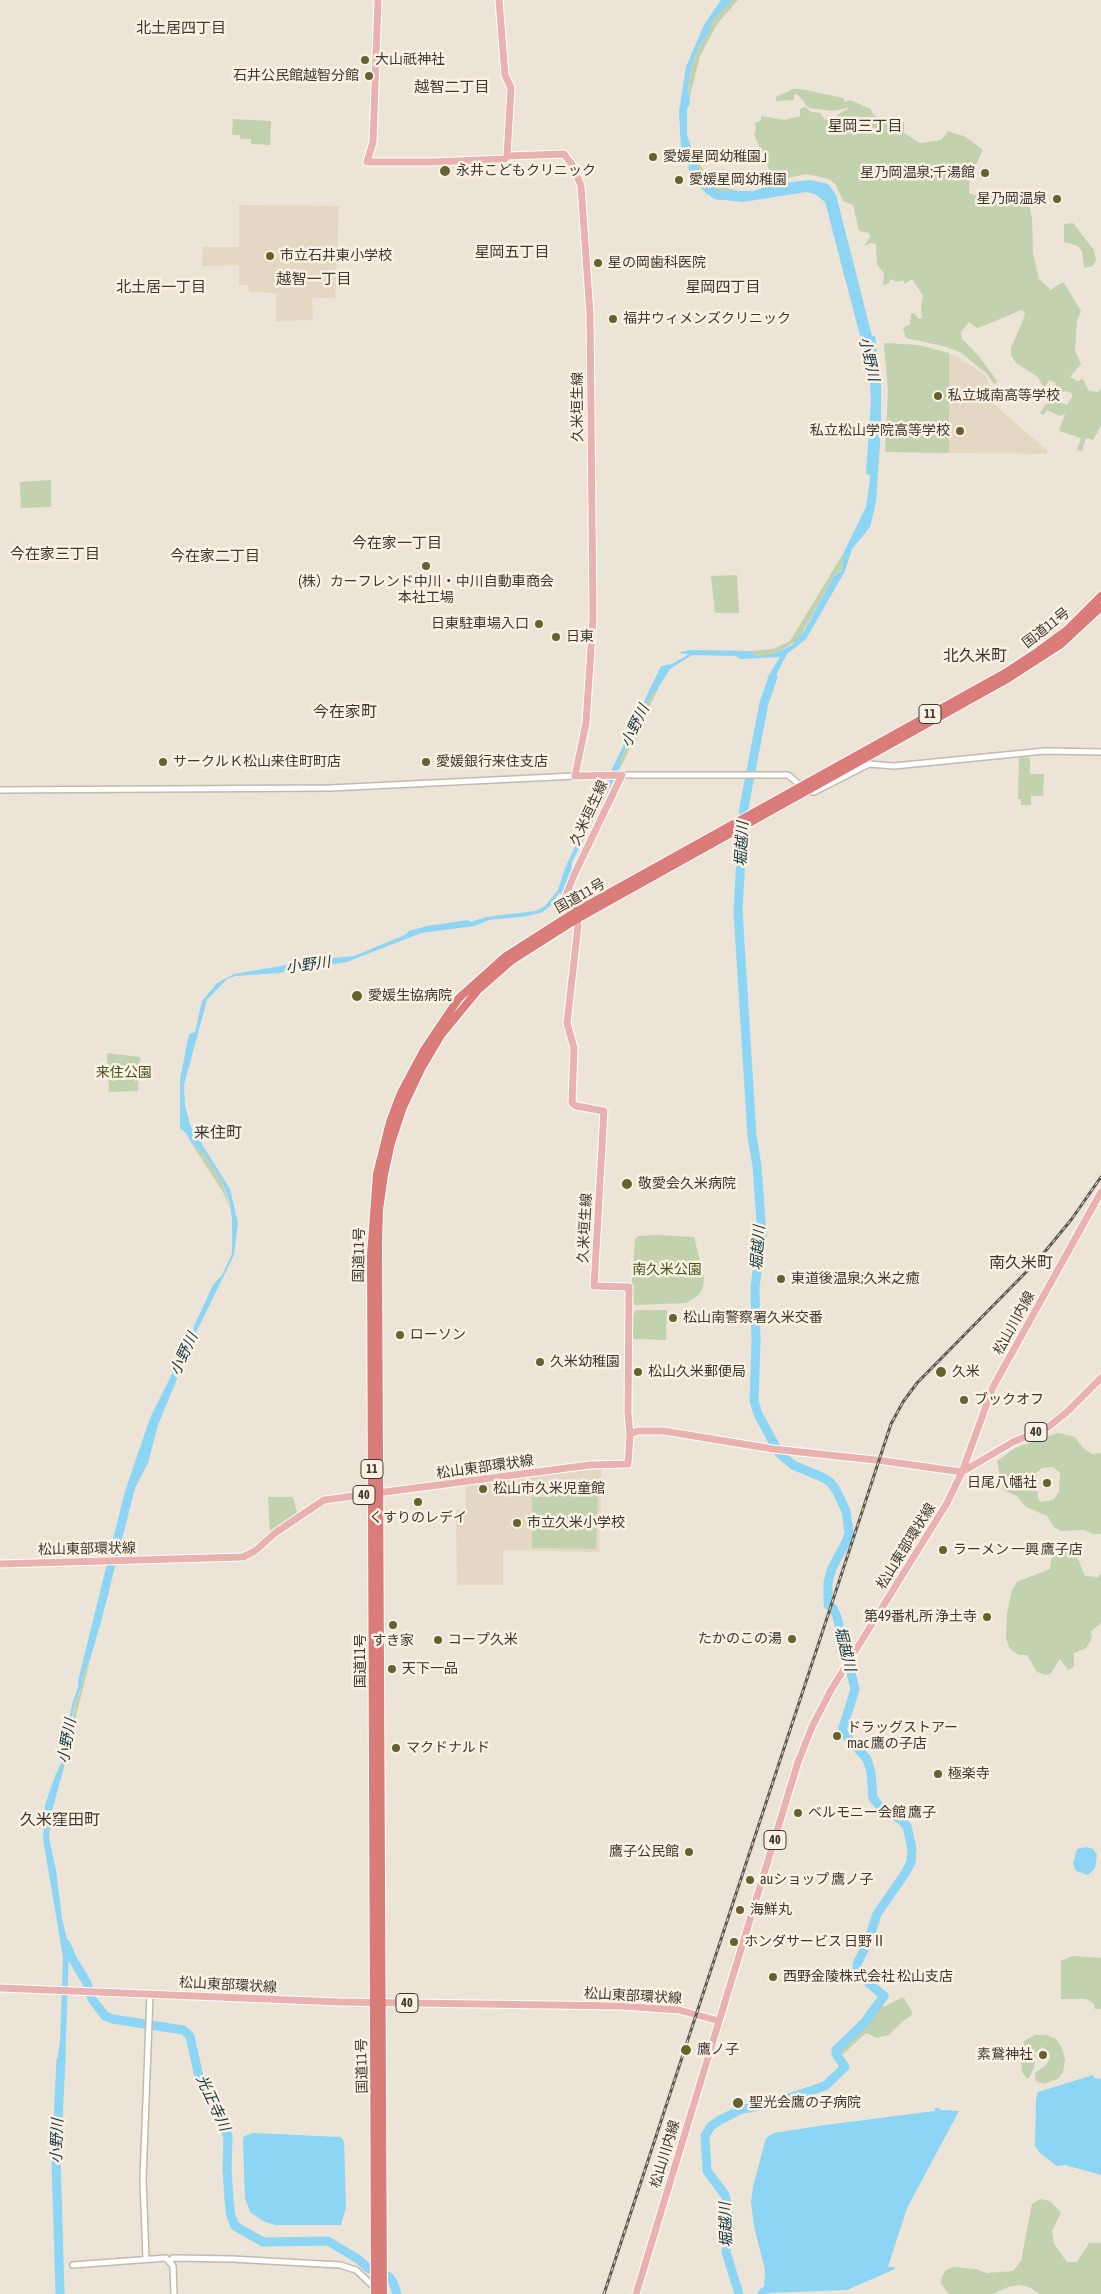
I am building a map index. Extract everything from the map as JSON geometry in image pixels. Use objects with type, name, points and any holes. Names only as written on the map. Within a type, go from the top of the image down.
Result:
[{"type":"highway","name":"国道11号","points":[[805,788],[1026,660],[1067,630],[1101,596]]},
{"type":"highway","name":"国道11号","points":[[378,2293],[382,2003],[372,1212],[377,1174],[390,1122],[415,1065],[459,998],[506,956],[743,822],[1029,666],[1071,636],[1101,607]]},
{"type":"highway","name":"国道11号","points":[[376,1494],[374,2003],[378,2293]]},
{"type":"main road","name":"久米垣生線","points":[[378,0],[373,142],[368,162],[432,162],[564,154],[573,166],[581,186],[591,350],[594,618],[586,723],[576,776],[621,775],[564,900],[576,915],[567,1022],[574,1048],[572,1100],[576,1106],[604,1111],[594,1286],[629,1287],[628,1413],[630,1434]]},
{"type":"main road","points":[[499,0],[505,75],[511,88],[507,156]]},
{"type":"main road","name":"松山川内線","points":[[962,1472],[993,1388],[1101,1192]]},
{"type":"main road","name":"40","points":[[962,1472],[1013,1442],[1048,1427],[1068,1412],[1101,1378]]},
{"type":"main road","points":[[630,1434],[638,1431],[664,1432],[776,1449],[884,1460],[962,1472]]},
{"type":"main road","name":"松山東部環状線","points":[[0,1564],[243,1557],[255,1551],[275,1533],[324,1500],[574,1467],[628,1464],[630,1434]]},
{"type":"main road","name":"松山東部環状線","points":[[0,1988],[374,2003],[648,2007],[680,2010],[719,2021],[798,1762],[821,1707],[935,1525],[962,1472]]},
{"type":"main road","name":"松山川内線","points":[[636,2294],[719,2021]]},
{"type":"street","points":[[621,775],[788,775],[805,788],[817,792],[869,764],[894,766],[1045,751],[1101,752]]},
{"type":"street","points":[[0,790],[330,788],[576,776]]},
{"type":"street","points":[[146,2259],[143,2179],[150,1995]]},
{"type":"street","points":[[73,2265],[166,2258],[173,2266],[174,2294]]},
{"type":"street","points":[[170,2262],[174,2258],[232,2258],[340,2264],[356,2270],[378,2293]]},
{"type":"shaded area","name":"市立石井東小学校","points":[[239,205],[339,206],[335,298],[312,298],[313,320],[276,321],[276,293],[249,292],[248,285],[239,285],[239,265],[202,266],[203,247],[239,247]]},
{"type":"shaded area","name":"私立城南高等学校","points":[[884,343],[918,345],[954,355],[985,375],[988,381],[988,399],[1047,450],[1047,454],[885,452],[888,392]]},
{"type":"shaded area","points":[[602,1467],[599,1552],[503,1550],[503,1585],[459,1585],[457,1583],[456,1510],[466,1510],[466,1484]]},
{"type":"green space","points":[[732,0],[738,0],[717,24],[700,56],[689,100],[688,89],[691,69],[699,46],[709,32],[712,21]]},
{"type":"green space","points":[[793,89],[843,98],[845,102],[850,100],[871,109],[872,113],[883,122],[895,119],[904,122],[904,133],[920,143],[941,140],[948,131],[966,137],[983,150],[970,177],[969,193],[975,195],[1017,195],[1028,201],[1032,218],[1033,253],[1039,279],[1051,290],[1064,283],[1081,311],[1077,321],[1075,351],[1081,364],[1070,377],[1077,381],[1083,379],[1089,391],[1098,392],[1101,389],[1101,426],[1093,440],[1086,438],[1082,451],[1077,450],[1081,438],[1059,431],[1065,414],[1060,416],[1047,410],[1043,415],[1040,413],[1048,401],[1054,404],[1056,401],[1067,405],[1072,397],[1072,393],[1065,391],[1059,394],[1053,390],[1056,383],[1050,380],[1043,386],[1038,377],[1016,363],[1011,355],[1011,348],[1025,315],[1024,312],[1021,310],[977,328],[969,322],[961,332],[962,339],[979,356],[997,381],[995,385],[986,373],[960,352],[947,347],[906,338],[903,328],[910,324],[911,314],[914,313],[919,319],[922,318],[923,296],[912,279],[905,284],[903,280],[897,282],[891,279],[888,284],[883,285],[884,274],[877,264],[876,244],[871,243],[864,246],[870,237],[869,233],[859,231],[853,205],[843,201],[836,185],[829,179],[806,174],[774,181],[754,134],[756,129],[755,123],[761,120],[761,116],[784,120],[800,116],[800,109],[805,107],[811,112],[820,113],[824,119],[831,121],[848,109],[846,105],[847,108],[833,111],[809,108],[797,94],[794,95],[794,100],[776,101],[776,97]]},
{"type":"green space","points":[[233,119],[271,121],[270,145],[251,144],[251,139],[240,139],[240,135],[232,135]]},
{"type":"green space","points":[[696,160],[711,179],[724,187],[738,191],[737,196],[718,195],[709,190],[698,178],[694,161],[697,164]]},
{"type":"green space","points":[[1073,223],[1094,250],[1096,260],[1093,266],[1084,268],[1082,251],[1078,246],[1064,242],[1064,224]]},
{"type":"green space","points":[[884,343],[918,345],[949,353],[949,453],[885,452],[888,392]]},
{"type":"green space","points":[[51,480],[51,507],[21,508],[20,482]]},
{"type":"green space","points":[[843,554],[842,569],[834,576],[798,640],[778,652],[765,656],[753,655],[751,651],[773,649],[790,641]]},
{"type":"green space","points":[[737,575],[739,613],[715,613],[711,576]]},
{"type":"green space","points":[[662,680],[620,768],[620,761],[636,725],[652,694]]},
{"type":"green space","points":[[1019,757],[1030,758],[1030,774],[1044,774],[1043,796],[1031,796],[1031,805],[1021,805],[1021,799],[1018,799]]},
{"type":"green space","name":"来住公園","points":[[107,1053],[140,1057],[138,1091],[109,1092]]},
{"type":"green space","points":[[192,1144],[203,1153],[222,1181],[230,1208],[223,1192]]},
{"type":"green space","name":"南久米公園","points":[[638,1236],[694,1237],[704,1277],[703,1287],[699,1295],[686,1303],[635,1305],[633,1302],[632,1279],[635,1239]]},
{"type":"green space","points":[[636,1310],[667,1310],[666,1340],[633,1339],[633,1315]]},
{"type":"green space","points":[[1058,1433],[1075,1437],[1083,1448],[1092,1454],[1101,1453],[1101,1534],[1093,1534],[1084,1530],[1061,1531],[1054,1527],[1047,1516],[1026,1507],[1017,1496],[1003,1490],[997,1461],[1015,1448]],"holes":[[[1053,1467],[1060,1473],[1059,1492],[1053,1500],[1041,1502],[1038,1498],[1036,1473],[1042,1468]]]},
{"type":"green space","points":[[552,1489],[598,1489],[596,1549],[532,1548],[532,1497],[552,1497]]},
{"type":"green space","points":[[268,1497],[293,1497],[297,1513],[270,1535]]},
{"type":"green space","points":[[1057,1548],[1066,1550],[1078,1559],[1085,1576],[1097,1577],[1101,1574],[1101,1623],[1091,1631],[1092,1638],[1086,1648],[1074,1653],[1074,1665],[1072,1668],[1068,1670],[1060,1659],[1051,1673],[1046,1675],[1037,1672],[1027,1655],[1019,1655],[1010,1649],[1006,1639],[1007,1613],[1012,1590],[1017,1582],[1050,1569],[1052,1552]]},
{"type":"green space","points":[[91,1656],[68,1752],[75,1703],[80,1693],[82,1678]]},
{"type":"green space","points":[[1072,1956],[1101,1958],[1101,2009],[1095,2009],[1094,2004],[1086,1999],[1061,1999],[1061,1961]]},
{"type":"green space","points":[[904,1998],[912,2015],[889,2035],[877,2038],[866,2033],[841,2056],[839,2055],[838,2050],[841,2046],[866,2023],[881,2004],[884,2007]]},
{"type":"green space","points":[[1035,2035],[1047,2035],[1056,2039],[1062,2048],[1065,2059],[1063,2072],[1058,2079],[1043,2084],[1036,2081],[1035,2073],[1046,2065],[1050,2058],[1049,2052],[1042,2047],[1035,2053],[1035,2065],[1029,2078],[1026,2078],[1022,2072],[1021,2062],[1024,2041]]},
{"type":"green space","points":[[57,2070],[63,2070],[60,2156],[64,2294],[57,2294],[54,2209]]},
{"type":"green space","points":[[1040,2199],[1050,2201],[1061,2213],[1052,2231],[1054,2244],[1067,2262],[1077,2262],[1089,2243],[1101,2243],[1101,2294],[1040,2294],[1029,2287],[1019,2285],[1008,2287],[993,2294],[949,2294],[941,2284],[942,2276],[946,2270],[953,2267],[976,2269],[987,2273],[1013,2271],[1021,2261],[1032,2204]]},
{"type":"water","points":[[721,0],[732,0],[712,21],[709,32],[699,46],[691,69],[688,89],[690,103],[687,110],[687,135],[697,165],[694,162],[695,171],[698,178],[709,190],[718,195],[737,196],[738,191],[754,191],[773,184],[810,180],[828,184],[836,195],[872,336],[875,336],[881,384],[881,429],[876,502],[870,527],[852,549],[845,571],[806,639],[787,654],[769,688],[771,671],[780,657],[740,659],[736,656],[692,655],[670,669],[657,690],[652,694],[636,725],[620,761],[620,768],[572,862],[571,872],[562,894],[559,893],[552,904],[543,912],[528,916],[489,920],[475,926],[421,933],[347,962],[279,973],[236,976],[227,979],[207,1000],[184,1085],[185,1105],[190,1125],[230,1189],[238,1223],[234,1255],[185,1355],[158,1425],[148,1463],[135,1488],[101,1622],[75,1703],[69,1732],[68,1752],[51,1815],[49,1838],[56,1870],[62,1919],[69,1946],[65,2070],[56,2070],[60,2041],[63,1957],[43,1839],[45,1805],[64,1757],[65,1736],[73,1701],[78,1688],[78,1681],[124,1495],[139,1450],[151,1416],[193,1335],[194,1326],[213,1285],[222,1275],[232,1254],[232,1218],[229,1200],[222,1181],[203,1153],[192,1144],[186,1133],[180,1128],[180,1079],[189,1034],[195,1032],[202,1001],[217,983],[234,974],[321,959],[354,956],[405,935],[409,931],[427,926],[468,920],[471,922],[486,917],[536,911],[545,906],[558,890],[565,868],[661,666],[672,664],[689,654],[678,653],[689,650],[751,651],[753,655],[765,656],[792,645],[804,631],[834,576],[842,570],[843,554],[866,507],[870,480],[870,475],[866,474],[871,400],[870,383],[863,347],[825,202],[815,194],[806,192],[743,202],[714,199],[694,179],[681,148],[679,112],[686,67],[704,25]]},
{"type":"water","points":[[1087,1847],[1093,1849],[1097,1855],[1095,1868],[1088,1875],[1076,1871],[1073,1864],[1077,1849]]},
{"type":"water","points":[[1093,2075],[1094,2078],[1101,2079],[1101,2175],[1065,2165],[1057,2166],[1040,2153],[1035,2146],[1036,2099],[1038,2092]]},
{"type":"water","points":[[935,2108],[959,2111],[907,2208],[888,2267],[895,2267],[895,2269],[847,2290],[766,2293],[764,2290],[765,2270],[754,2226],[751,2202],[766,2138],[774,2133],[935,2111]]},
{"type":"water","points":[[253,2133],[341,2137],[344,2142],[346,2207],[341,2225],[275,2225],[263,2221],[250,2212],[245,2198],[243,2140],[244,2136]]},
{"type":"waterway","name":"小野川","points":[[693,168],[698,178],[709,190],[718,195],[737,196]]},
{"type":"waterway","name":"堀越川","points":[[739,2294],[726,2252],[730,2227],[728,2208],[725,2195],[707,2171],[705,2136],[711,2126],[742,2109],[767,2105],[825,2086],[845,2067],[836,2054],[836,2050],[865,2022],[884,1996],[857,1973],[857,1964],[868,1942],[877,1914],[911,1862],[912,1849],[907,1826],[900,1819],[881,1808],[873,1798],[871,1772],[867,1759],[842,1731],[855,1689],[837,1617],[833,1608],[828,1605],[828,1583],[832,1568],[847,1540],[849,1532],[846,1511],[830,1482],[793,1465],[779,1453],[758,1414],[754,1401],[755,1287],[762,1235],[757,1166],[752,1136],[738,910],[744,807],[764,703],[773,677]]},
{"type":"waterway","name":"光正寺川","points":[[66,1944],[87,1983],[92,1999],[105,2016],[113,2019],[183,2030],[190,2036],[199,2077],[228,2136],[229,2200],[231,2216],[235,2226],[263,2242],[328,2241],[358,2259],[369,2269]]},
{"type":"waterway","name":"小野川","points":[[60,2294],[56,2159],[61,2060]]},
{"type":"waterway","name":"光正寺川","points":[[388,2276],[393,2282],[397,2294]]},
{"type":"waterway","points":[[762,2294],[765,2291]]},
{"type":"railway","points":[[604,2294],[891,1424],[903,1402],[917,1383],[1038,1260],[1071,1220],[1101,1177]]},
{"type":"place","name":"大山祇神社","points":[[365,60]]},
{"type":"place","name":"石井公民館越智分館","points":[[369,76]]},
{"type":"place","name":"愛媛星岡幼稚園」","points":[[653,157]]},
{"type":"place","name":"永井こどもクリニック","points":[[445,171]]},
{"type":"place","name":"星乃岡温泉;千湯館","points":[[985,173]]},
{"type":"place","name":"愛媛星岡幼稚園","points":[[679,180]]},
{"type":"place","name":"星乃岡温泉","points":[[1057,199]]},
{"type":"place","name":"市立石井東小学校","points":[[270,256]]},
{"type":"place","name":"星の岡歯科医院","points":[[598,263]]},
{"type":"place","name":"福井ウィメンズクリニック","points":[[613,319]]},
{"type":"place","name":"私立城南高等学校","points":[[938,396]]},
{"type":"place","name":"私立松山学院高等学校","points":[[960,431]]},
{"type":"place","name":"(株）カーフレンド中川・中川自動車商会 本社工場","points":[[426,566]]},
{"type":"place","name":"日東駐車場入口","points":[[539,624]]},
{"type":"place","name":"日東","points":[[556,637]]},
{"type":"place","name":"サークルＫ松山来住町町店","points":[[163,762]]},
{"type":"place","name":"愛媛銀行来住支店","points":[[426,762]]},
{"type":"place","name":"愛媛生協病院","points":[[357,996]]},
{"type":"place","name":"敬愛会久米病院","points":[[627,1184]]},
{"type":"place","name":"東道後温泉;久米之癒","points":[[781,1279]]},
{"type":"place","name":"松山南警察署久米交番","points":[[673,1318]]},
{"type":"place","name":"ローソン","points":[[400,1335]]},
{"type":"place","name":"久米幼稚園","points":[[540,1362]]},
{"type":"place","name":"松山久米郵便局","points":[[638,1372]]},
{"type":"place","name":"久米","points":[[941,1372]]},
{"type":"place","name":"ブックオフ","points":[[964,1400]]},
{"type":"place","name":"日尾八幡社","points":[[1047,1483]]},
{"type":"place","name":"松山市久米児童館","points":[[483,1489]]},
{"type":"place","name":"くすりのレデイ","points":[[418,1502]]},
{"type":"place","name":"市立久米小学校","points":[[517,1523]]},
{"type":"place","name":"ラーメン 一興 鷹子店","points":[[943,1550]]},
{"type":"place","name":"第49番札所 浄土寺","points":[[987,1617]]},
{"type":"place","name":"すき家","points":[[393,1625]]},
{"type":"place","name":"たかのこの湯","points":[[792,1639]]},
{"type":"place","name":"コープ久米","points":[[438,1640]]},
{"type":"place","name":"天下一品","points":[[392,1669]]},
{"type":"place","name":"ドラッグストアー mac 鷹の子店","points":[[837,1736]]},
{"type":"place","name":"マクドナルド","points":[[396,1748]]},
{"type":"place","name":"極楽寺","points":[[938,1774]]},
{"type":"place","name":"ベルモニー会館 鷹子","points":[[798,1813]]},
{"type":"place","name":"鷹子公民館","points":[[689,1852]]},
{"type":"place","name":"auショップ 鷹ノ子","points":[[750,1880]]},
{"type":"place","name":"海鮮丸","points":[[740,1910]]},
{"type":"place","name":"ホンダサービス 日野Ⅱ","points":[[734,1942]]},
{"type":"place","name":"西野金陵株式会社 松山支店","points":[[773,1977]]},
{"type":"place","name":"鷹ノ子","points":[[686,2050]]},
{"type":"place","name":"素鵞神社","points":[[1043,2055]]},
{"type":"place","name":"聖光会鷹の子病院","points":[[738,2103]]},
{"type":"district","name":"北土居四丁目","points":[[181,28]]},
{"type":"district","name":"越智二丁目","points":[[452,87]]},
{"type":"district","name":"星岡三丁目","points":[[865,126]]},
{"type":"district","name":"星岡五丁目","points":[[512,252]]},
{"type":"district","name":"越智一丁目","points":[[314,279]]},
{"type":"district","name":"北土居一丁目","points":[[161,287]]},
{"type":"district","name":"星岡四丁目","points":[[723,287]]},
{"type":"district","name":"今在家一丁目","points":[[397,543]]},
{"type":"district","name":"今在家三丁目","points":[[55,554]]},
{"type":"district","name":"今在家二丁目","points":[[215,556]]},
{"type":"district","name":"北久米町","points":[[975,656]]},
{"type":"district","name":"今在家町","points":[[345,712]]},
{"type":"district","name":"来住町","points":[[218,1133]]},
{"type":"district","name":"南久米町","points":[[1021,1263]]},
{"type":"district","name":"久米窪田町","points":[[60,1820]]}]
